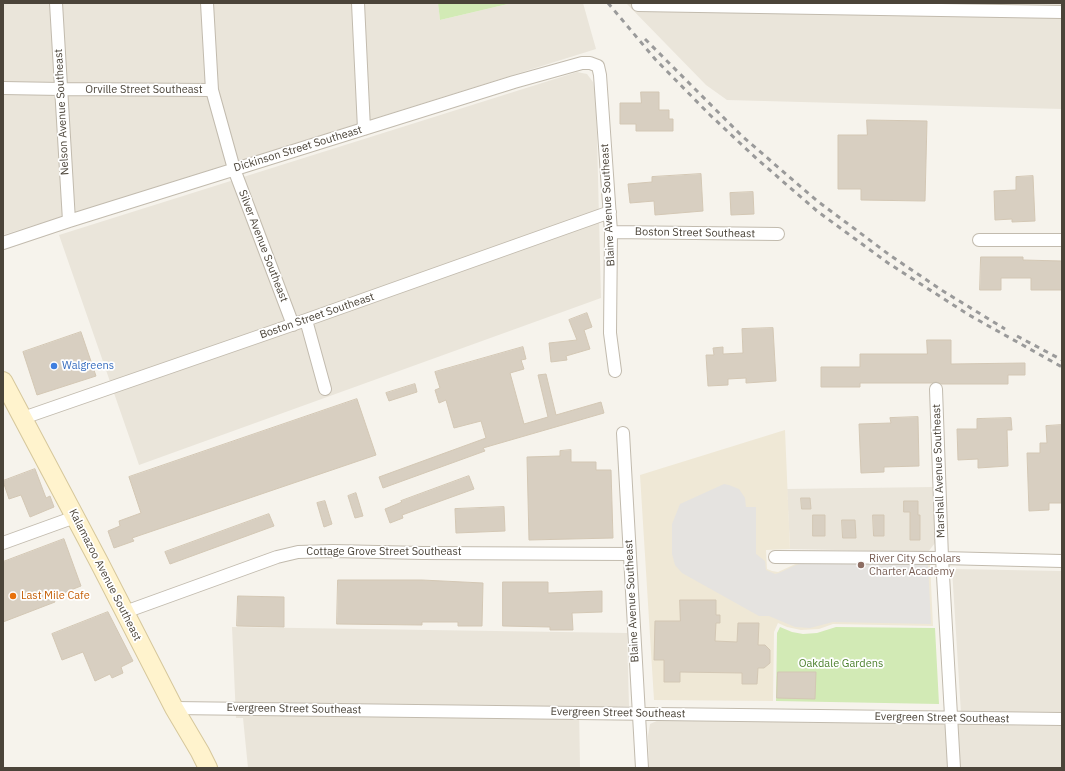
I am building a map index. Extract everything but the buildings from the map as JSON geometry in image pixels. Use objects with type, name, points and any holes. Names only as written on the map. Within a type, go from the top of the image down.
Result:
[{"type":"main road","name":"Kalamazoo Avenue Southeast","points":[[3,381],[174,708],[208,768]]},
{"type":"street","name":"Nelson Avenue Southeast","points":[[56,3],[69,221]]},
{"type":"street","name":"Silver Avenue Southeast","points":[[207,3],[212,90],[234,169],[293,325]]},
{"type":"street","points":[[358,3],[364,129]]},
{"type":"street","points":[[638,5],[1062,12]]},
{"type":"street","name":"Dickinson Street Southeast","points":[[3,243],[514,82],[582,63],[594,64]]},
{"type":"street","name":"Blaine Avenue Southeast","points":[[594,64],[598,66],[600,75],[610,212],[612,258],[610,322],[615,372]]},
{"type":"street","name":"Orville Street Southeast","points":[[3,88],[212,90]]},
{"type":"street","name":"Boston Street Southeast","points":[[23,418],[293,325],[610,212]]},
{"type":"street","name":"Boston Street Southeast","points":[[611,232],[778,234]]},
{"type":"street","points":[[979,240],[1062,240]]},
{"type":"street","points":[[306,320],[326,389]]},
{"type":"street","name":"Marshall Avenue Southeast","points":[[936,389],[942,558],[954,768]]},
{"type":"street","name":"Blaine Avenue Southeast","points":[[623,433],[642,768]]},
{"type":"street","points":[[3,542],[75,517]]},
{"type":"street","name":"Cottage Grove Street Southeast","points":[[125,612],[277,557],[298,552],[333,551],[629,554]]},
{"type":"street","points":[[775,557],[942,558],[1062,561]]},
{"type":"street","name":"Evergreen Street Southeast","points":[[174,708],[1062,719]]},
{"type":"shaded area","points":[[3,3],[438,3],[440,20],[512,3],[583,3],[596,49],[3,235]]},
{"type":"shaded area","points":[[626,3],[1062,3],[1062,109],[727,100],[706,85]]},
{"type":"shaded area","points":[[577,72],[587,74],[593,82],[596,97],[601,298],[139,465],[59,235]]},
{"type":"shaded area","name":"River City Scholars Charter Academy","points":[[785,430],[790,549],[766,550],[767,569],[778,572],[802,561],[930,562],[933,626],[833,624],[819,629],[801,630],[787,627],[778,623],[774,632],[773,701],[654,700],[640,475]]},
{"type":"shaded area","points":[[724,484],[739,489],[745,498],[746,507],[756,507],[756,554],[765,561],[766,570],[775,574],[796,565],[809,562],[928,564],[931,624],[833,622],[810,628],[795,627],[769,616],[759,616],[682,573],[675,565],[672,554],[672,524],[680,504]]},
{"type":"shaded area","points":[[933,487],[935,543],[928,552],[790,549],[787,489]]},
{"type":"shaded area","points":[[952,569],[1062,571],[1062,715],[961,713]]},
{"type":"shaded area","points":[[232,627],[627,633],[629,706],[579,708],[580,768],[248,768],[243,718],[236,718]]},
{"type":"shaded area","points":[[659,720],[1062,726],[1062,768],[649,768],[648,736],[650,724]]},
{"type":"green space","points":[[438,3],[512,3],[440,20]]},
{"type":"green space","name":"Oakdale Gardens","points":[[780,627],[792,632],[803,634],[817,633],[836,627],[935,628],[939,704],[776,701],[777,633]]},
{"type":"railway","points":[[608,3],[655,59],[709,114],[757,159],[817,211],[888,263],[969,315],[1062,367]]},
{"type":"railway","points":[[645,39],[742,136],[816,200],[891,256],[943,291],[1005,329]]},
{"type":"railway","points":[[1017,336],[1062,360]]},
{"type":"place","name":"Walgreens","points":[[54,366]]},
{"type":"place","name":"River City Scholars Charter Academy","points":[[861,565]]},
{"type":"place","name":"Last Mile Cafe","points":[[13,596]]}]
